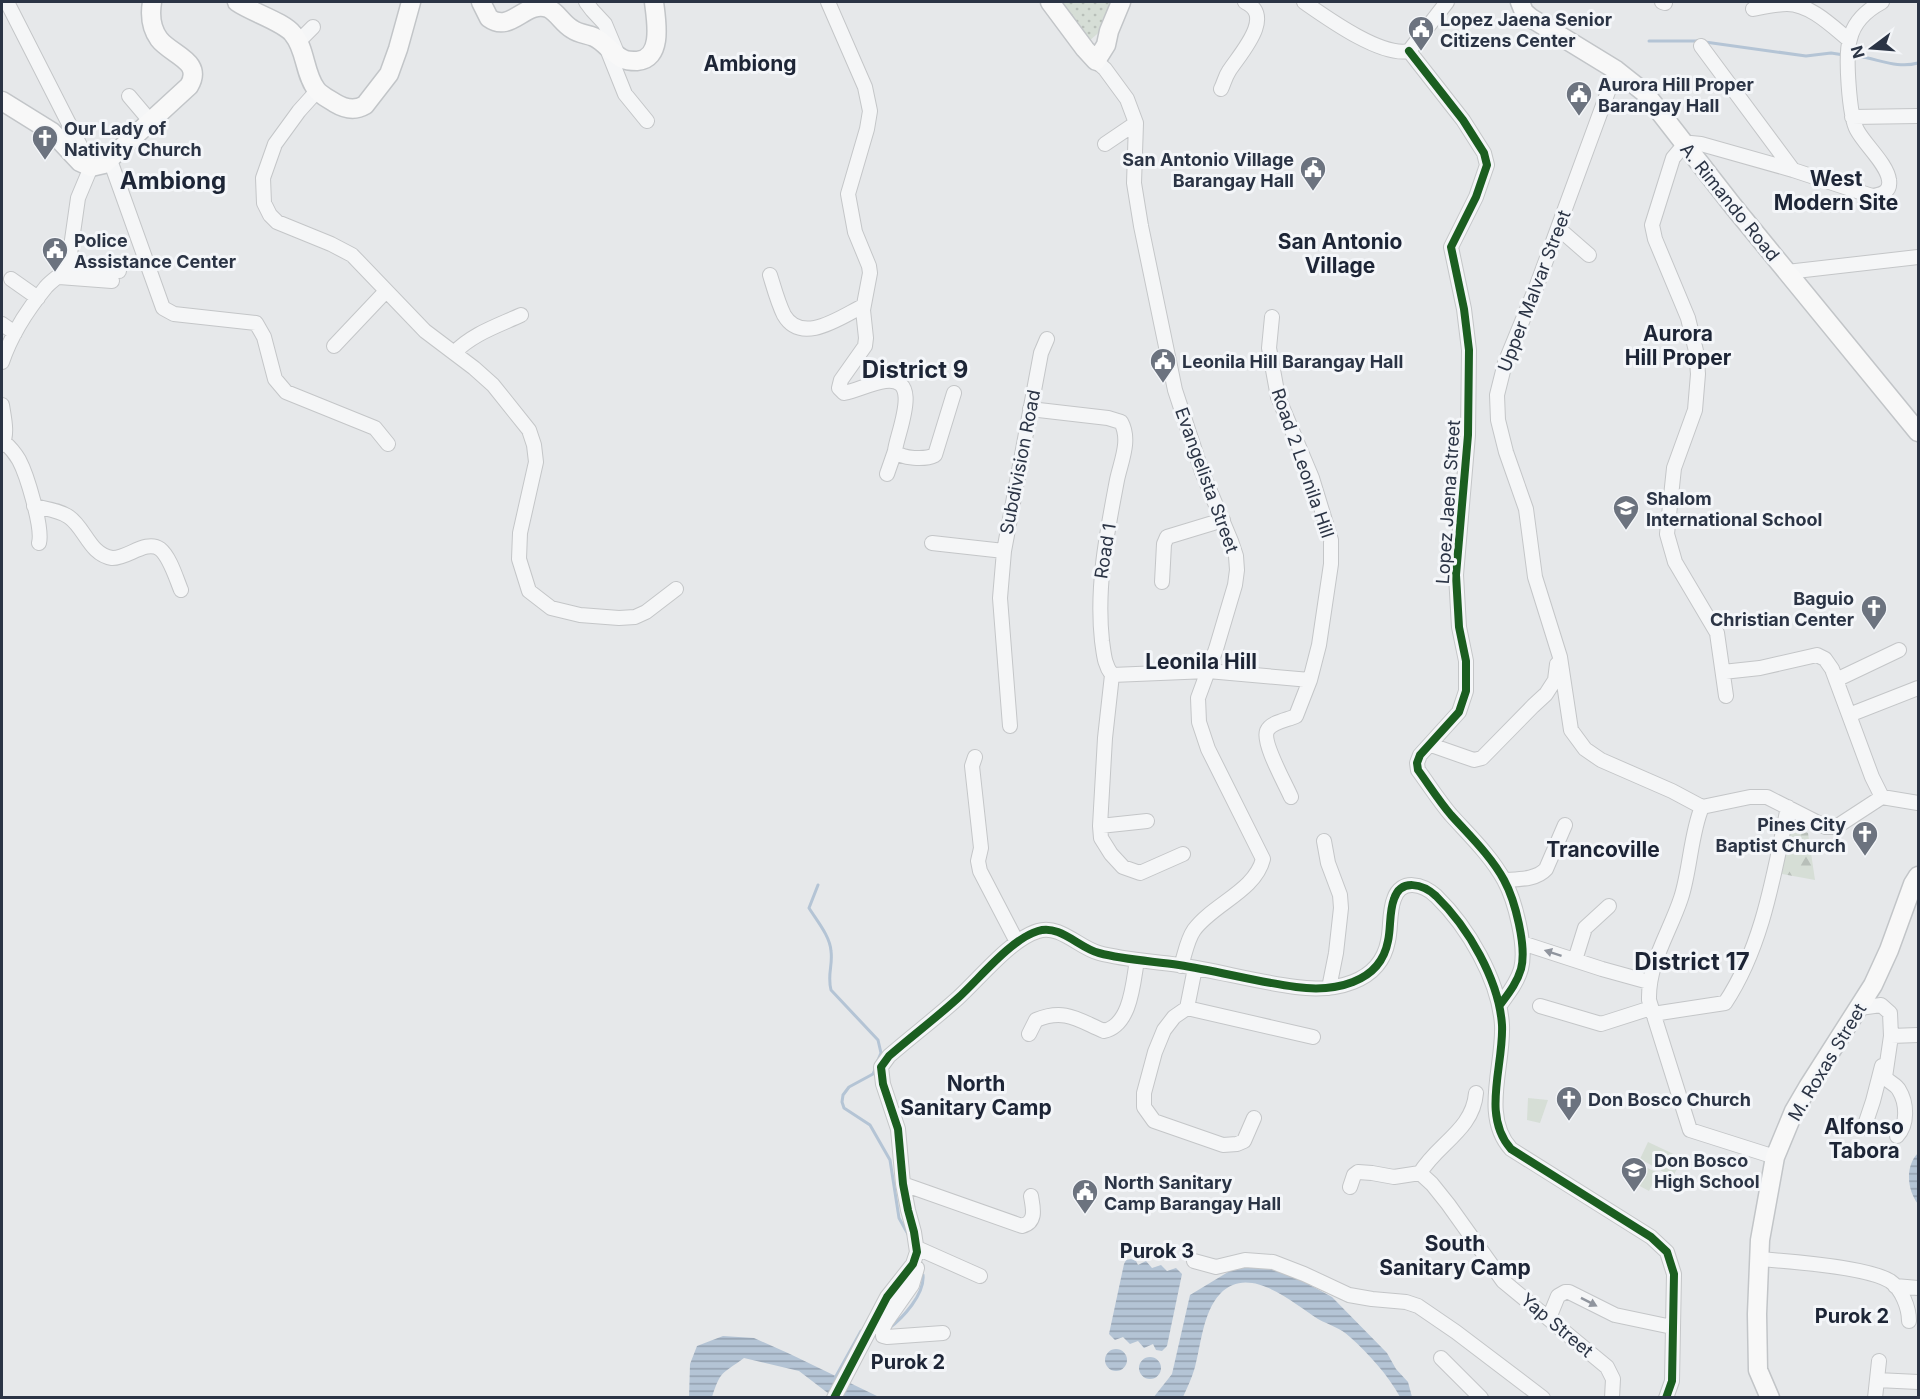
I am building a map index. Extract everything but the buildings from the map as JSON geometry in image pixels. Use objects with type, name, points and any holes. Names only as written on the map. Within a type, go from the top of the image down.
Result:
[{"type":"main road","points":[[2,101],[46,127],[80,162],[91,167],[104,164],[189,86],[194,75],[189,63],[160,40],[151,19],[152,2]]},
{"type":"main road","points":[[237,2],[290,30],[298,42],[305,67],[317,92],[342,107],[357,109],[365,105],[389,74],[411,2]]},
{"type":"main road","points":[[481,2],[489,18],[498,22],[509,20],[534,6],[549,8],[570,29],[594,37],[625,60],[640,61],[654,50],[656,44],[654,2]]},
{"type":"main road","points":[[1050,2],[1090,55],[1109,31],[1121,2]]},
{"type":"main road","name":"A. Rimando Road","points":[[1520,2],[1524,12],[1531,18],[1616,70],[1645,93],[1684,145],[1918,432]]},
{"type":"main road","name":"M. Roxas Street","points":[[1770,1398],[1758,1370],[1758,1259],[1767,1194],[1775,1157],[1799,1103],[1873,985],[1918,876]]},
{"type":"street","points":[[586,2],[605,24],[625,94],[647,121]]},
{"type":"street","points":[[828,2],[869,99],[870,111],[849,194],[855,232],[870,273],[863,306],[866,338],[865,346],[841,380],[839,388],[846,393],[892,381],[903,389],[907,404],[887,474]]},
{"type":"street","points":[[1221,89],[1227,74],[1256,30],[1256,13],[1250,4],[1245,2]]},
{"type":"street","points":[[1304,2],[1341,28],[1379,47],[1399,52],[1409,51],[1447,2]]},
{"type":"street","points":[[1726,696],[1717,633],[1675,562],[1667,534],[1674,468],[1695,410],[1698,374],[1696,351],[1688,318],[1655,239],[1652,225],[1673,158],[1684,145],[1691,143],[1793,170],[1872,196],[1885,193],[1889,180],[1858,133],[1852,117],[1849,84],[1849,40],[1861,18],[1870,8],[1882,2]]},
{"type":"street","points":[[2,362],[9,341],[38,298],[48,285],[63,273],[78,198],[91,167],[6,3]]},
{"type":"street","points":[[1753,9],[1785,4],[1801,6],[1849,40]]},
{"type":"street","points":[[298,42],[313,27]]},
{"type":"street","points":[[1701,46],[1793,170]]},
{"type":"street","name":"Lopez Jaena Street","points":[[1409,51],[1463,120],[1484,153],[1487,165],[1476,197],[1451,248],[1464,309],[1469,350],[1468,435],[1456,575],[1458,618],[1466,661],[1466,691],[1459,712],[1420,755],[1417,763],[1418,770],[1449,812],[1492,862],[1504,880],[1511,897],[1522,943],[1521,968],[1514,984],[1500,1005]]},
{"type":"street","name":"Evangelista Street","points":[[1090,55],[1105,69],[1126,99],[1136,123],[1134,183],[1175,390],[1202,472],[1232,541],[1238,570],[1198,698],[1197,710],[1202,734],[1215,765],[1263,859],[1256,875],[1202,921],[1193,932],[1188,967],[1187,1008]]},
{"type":"street","name":"Upper Malvar Street","points":[[1616,70],[1505,363],[1497,395],[1498,420],[1526,509],[1535,577],[1560,657],[1571,730],[1585,749],[1616,768],[1672,791],[1702,807]]},
{"type":"street","points":[[317,92],[299,111],[275,144],[262,178],[264,203],[270,215],[277,222],[352,255],[424,331],[493,385],[529,430],[536,462],[520,533],[519,558],[530,591],[539,601],[551,608],[580,615],[619,618],[635,617],[646,612],[676,589]]},
{"type":"street","points":[[129,96],[151,122]]},
{"type":"street","points":[[1852,117],[1918,116]]},
{"type":"street","points":[[1105,144],[1136,123]]},
{"type":"street","points":[[110,160],[163,308],[174,314],[256,323],[264,337],[275,379],[286,392],[375,428],[388,444]]},
{"type":"street","points":[[1558,228],[1589,255]]},
{"type":"street","points":[[1787,272],[1918,257]]},
{"type":"street","points":[[63,273],[116,276]]},
{"type":"street","points":[[770,275],[784,315],[792,325],[805,329],[820,327],[863,306]]},
{"type":"street","points":[[11,279],[38,298]]},
{"type":"street","points":[[334,346],[386,291]]},
{"type":"street","points":[[454,353],[476,335],[521,315]]},
{"type":"street","name":"Road 2 Leonila Hill","points":[[1272,317],[1269,348],[1278,397],[1312,478],[1331,540],[1331,564],[1310,680],[1296,716],[1275,724],[1268,729],[1266,734],[1272,757],[1292,797]]},
{"type":"street","points":[[2,324],[15,333]]},
{"type":"street","name":"Subdivision Road","points":[[932,543],[1004,556],[1041,353],[1047,339]]},
{"type":"street","points":[[895,452],[899,455],[924,458],[935,455],[954,393]]},
{"type":"street","points":[[2,405],[5,426],[3,444],[13,450],[20,462],[40,530],[39,543]]},
{"type":"street","name":"Road 1","points":[[1030,409],[1108,418],[1121,422],[1125,430],[1125,443],[1100,583],[1099,604],[1105,666],[1112,675]]},
{"type":"street","points":[[34,506],[59,511],[70,518],[98,552],[105,556],[123,557],[154,546],[161,550],[181,590]]},
{"type":"street","points":[[1162,582],[1164,544],[1167,537],[1223,519]]},
{"type":"street","points":[[1004,556],[1010,583],[1015,668]]},
{"type":"street","points":[[1004,556],[1000,597],[1010,726]]},
{"type":"street","points":[[1836,680],[1899,650]]},
{"type":"street","points":[[1723,672],[1760,668],[1817,655],[1825,659],[1836,680],[1872,777],[1882,797]]},
{"type":"street","points":[[1431,745],[1474,760],[1482,758],[1552,686],[1560,657]]},
{"type":"street","points":[[1183,854],[1140,873],[1123,867],[1101,838],[1105,738],[1112,675],[1208,671],[1310,680]]},
{"type":"street","points":[[1849,715],[1918,688]]},
{"type":"street","points":[[975,757],[972,766],[981,848],[978,861],[980,872],[1017,942]]},
{"type":"street","points":[[1775,1157],[1690,1130],[1652,1011],[1649,982],[1681,898],[1702,807],[1750,797],[1767,797],[1826,828],[1836,827],[1882,797],[1918,802]]},
{"type":"street","points":[[1540,1006],[1600,1024],[1652,1011],[1725,1003],[1738,984],[1768,901],[1788,807]]},
{"type":"street","points":[[1100,826],[1148,821]]},
{"type":"street","points":[[1504,880],[1542,874],[1565,825]]},
{"type":"street","points":[[1324,841],[1328,862],[1340,895],[1341,908],[1329,988]]},
{"type":"street","points":[[834,1398],[887,1297],[913,1264],[917,1248],[903,1184],[898,1129],[883,1084],[881,1067],[889,1056],[958,998],[1017,942],[1038,931],[1048,930],[1065,935],[1093,952],[1297,987],[1341,987],[1357,981],[1371,972],[1380,962],[1388,942],[1394,897],[1405,886],[1420,886],[1450,911],[1481,957],[1500,1005],[1502,1027],[1496,1112],[1499,1131],[1504,1142],[1511,1149],[1651,1237],[1667,1252],[1674,1275],[1672,1381],[1666,1398]]},
{"type":"street","points":[[1575,960],[1585,928],[1609,906]]},
{"type":"street","points":[[1522,943],[1649,982]]},
{"type":"street","points":[[1029,1034],[1036,1020],[1047,1015],[1063,1014],[1104,1031],[1112,1030],[1123,1017],[1137,960]]},
{"type":"street","points":[[1860,1008],[1881,1005],[1890,1013],[1885,1077],[1899,1090],[1905,1109],[1901,1132],[1897,1136]]},
{"type":"street","points":[[1254,1118],[1244,1141],[1237,1144],[1223,1144],[1154,1120],[1144,1107],[1144,1093],[1155,1052],[1164,1030],[1174,1017],[1187,1008],[1313,1037]]},
{"type":"street","points":[[1864,1128],[1882,1065],[1885,1032],[1890,1030],[1918,1035]]},
{"type":"street","points":[[1350,1187],[1354,1175],[1358,1172],[1394,1177],[1420,1173],[1429,1160],[1464,1125],[1473,1110],[1476,1093]]},
{"type":"street","name":"Yap Street","points":[[1420,1173],[1448,1204],[1503,1281],[1607,1366],[1613,1379],[1612,1398]]},
{"type":"street","points":[[903,1184],[1022,1226],[1030,1222],[1034,1214],[1031,1196]]},
{"type":"street","points":[[917,1248],[980,1276]]},
{"type":"street","points":[[1758,1259],[1872,1273],[1894,1286],[1904,1298],[1909,1322]]},
{"type":"street","points":[[1194,1261],[1216,1267],[1245,1260],[1273,1262],[1348,1295],[1406,1302],[1418,1306],[1543,1398]]},
{"type":"street","points":[[913,1264],[916,1268],[912,1285],[885,1329],[887,1337],[943,1333]]},
{"type":"street","points":[[1894,1286],[1918,1288]]},
{"type":"street","points":[[1549,1318],[1558,1296],[1569,1292],[1615,1315],[1672,1327]]},
{"type":"street","points":[[1441,1358],[1481,1398]]},
{"type":"street","points":[[1875,1398],[1879,1360]]},
{"type":"street","points":[[1877,1380],[1918,1382]]},
{"type":"green space","points":[[1054,2],[1116,2],[1104,28],[1088,42]]},
{"type":"green space","points":[[1788,826],[1808,833],[1815,880],[1777,873]]},
{"type":"green space","points":[[1528,1098],[1548,1100],[1540,1123],[1527,1120]]},
{"type":"green space","points":[[1648,1142],[1682,1158],[1673,1177],[1640,1159]]},
{"type":"green space","points":[[1633,1161],[1658,1173],[1649,1191],[1625,1178]]},
{"type":"water","points":[[1918,1153],[1918,1204],[1910,1185],[1909,1171]]},
{"type":"water","points":[[1131,1259],[1138,1265],[1146,1261],[1152,1268],[1161,1265],[1167,1271],[1176,1268],[1182,1274],[1167,1346],[1162,1351],[1156,1350],[1153,1344],[1144,1348],[1138,1341],[1130,1344],[1123,1337],[1115,1340],[1109,1334],[1124,1264],[1126,1260]]},
{"type":"water","points":[[1245,1267],[1272,1269],[1301,1280],[1332,1297],[1387,1353],[1396,1369],[1408,1382],[1412,1397],[1400,1397],[1378,1365],[1343,1331],[1318,1319],[1270,1289],[1257,1284],[1244,1283],[1232,1286],[1214,1301],[1203,1329],[1194,1371],[1183,1397],[1153,1398],[1172,1374],[1190,1295],[1233,1269]]},
{"type":"water","points":[[723,1336],[754,1338],[879,1397],[833,1397],[799,1371],[744,1358],[723,1374],[712,1397],[689,1398],[690,1364],[697,1346]]},
{"type":"water","points":[[1116,1349],[1124,1352],[1127,1360],[1124,1368],[1116,1371],[1108,1368],[1105,1360],[1108,1352]]},
{"type":"water","points":[[1150,1357],[1158,1360],[1161,1368],[1158,1376],[1150,1379],[1142,1376],[1139,1368],[1142,1360]]},
{"type":"waterway","points":[[1649,41],[1698,41]]},
{"type":"waterway","points":[[1705,42],[1806,56],[1831,53],[1844,55]]},
{"type":"waterway","points":[[1857,56],[1903,65],[1918,63]]},
{"type":"waterway","points":[[818,885],[809,908],[823,929],[830,945],[831,990],[878,1040],[881,1053],[878,1060]]},
{"type":"waterway","points":[[876,1067],[873,1074],[849,1087],[843,1095],[842,1102],[844,1108],[870,1125],[890,1160],[899,1218],[909,1236]]},
{"type":"waterway","points":[[888,1329],[900,1319],[917,1298],[923,1275]]},
{"type":"waterway","points":[[835,1378],[863,1331]]},
{"type":"cycle path","points":[[1409,51],[1463,120],[1484,153],[1487,165],[1476,197],[1451,247],[1464,309],[1469,350],[1468,435],[1456,575],[1459,627],[1466,661],[1466,691],[1459,712],[1420,755],[1417,763],[1418,770],[1442,804],[1493,863],[1512,899],[1521,936],[1521,969],[1500,1005]]},
{"type":"cycle path","points":[[834,1398],[887,1297],[913,1264],[917,1252],[903,1184],[898,1129],[883,1084],[881,1067],[889,1056],[958,998],[1007,950],[1028,935],[1046,930],[1062,934],[1099,953],[1119,957],[1179,965],[1296,987],[1339,986],[1365,976],[1375,967],[1383,956],[1388,941],[1391,909],[1397,892],[1413,885],[1425,888],[1436,896],[1459,923],[1480,955],[1495,990],[1502,1025],[1495,1106],[1502,1136],[1511,1149],[1651,1237],[1667,1252],[1674,1274],[1672,1381],[1666,1398]]},
{"type":"place","name":"Lopez Jaena Senior Citizens Center","points":[[1421,52]]},
{"type":"place","name":"Aurora Hill Proper Barangay Hall","points":[[1579,117]]},
{"type":"place","name":"Our Lady of Nativity Church","points":[[45,161]]},
{"type":"place","name":"San Antonio Village Barangay Hall","points":[[1313,192]]},
{"type":"place","name":"Police Assistance Center","points":[[55,273]]},
{"type":"place","name":"Leonila Hill Barangay Hall","points":[[1163,384]]},
{"type":"place","name":"Shalom International School","points":[[1626,531]]},
{"type":"place","name":"Baguio Christian Center","points":[[1874,631]]},
{"type":"place","name":"Pines City Baptist Church","points":[[1865,857]]},
{"type":"place","name":"Don Bosco Church","points":[[1569,1122]]},
{"type":"place","name":"Don Bosco High School","points":[[1634,1193]]},
{"type":"place","name":"North Sanitary Camp Barangay Hall","points":[[1085,1215]]},
{"type":"district","name":"Ambiong","points":[[750,63]]},
{"type":"district","name":"Ambiong","points":[[173,180]]},
{"type":"district","name":"West Modern Site","points":[[1836,190]]},
{"type":"district","name":"San Antonio Village","points":[[1340,253]]},
{"type":"district","name":"Aurora Hill Proper","points":[[1678,345]]},
{"type":"district","name":"District 9","points":[[915,369]]},
{"type":"district","name":"Leonila Hill","points":[[1201,661]]},
{"type":"district","name":"Trancoville","points":[[1603,849]]},
{"type":"district","name":"District 17","points":[[1692,961]]},
{"type":"district","name":"North Sanitary Camp","points":[[976,1095]]},
{"type":"district","name":"Alfonso Tabora","points":[[1864,1138]]},
{"type":"district","name":"Purok 3","points":[[1157,1251]]},
{"type":"district","name":"South Sanitary Camp","points":[[1455,1255]]},
{"type":"district","name":"Purok 2","points":[[1852,1316]]},
{"type":"district","name":"Purok 2","points":[[908,1362]]}]
